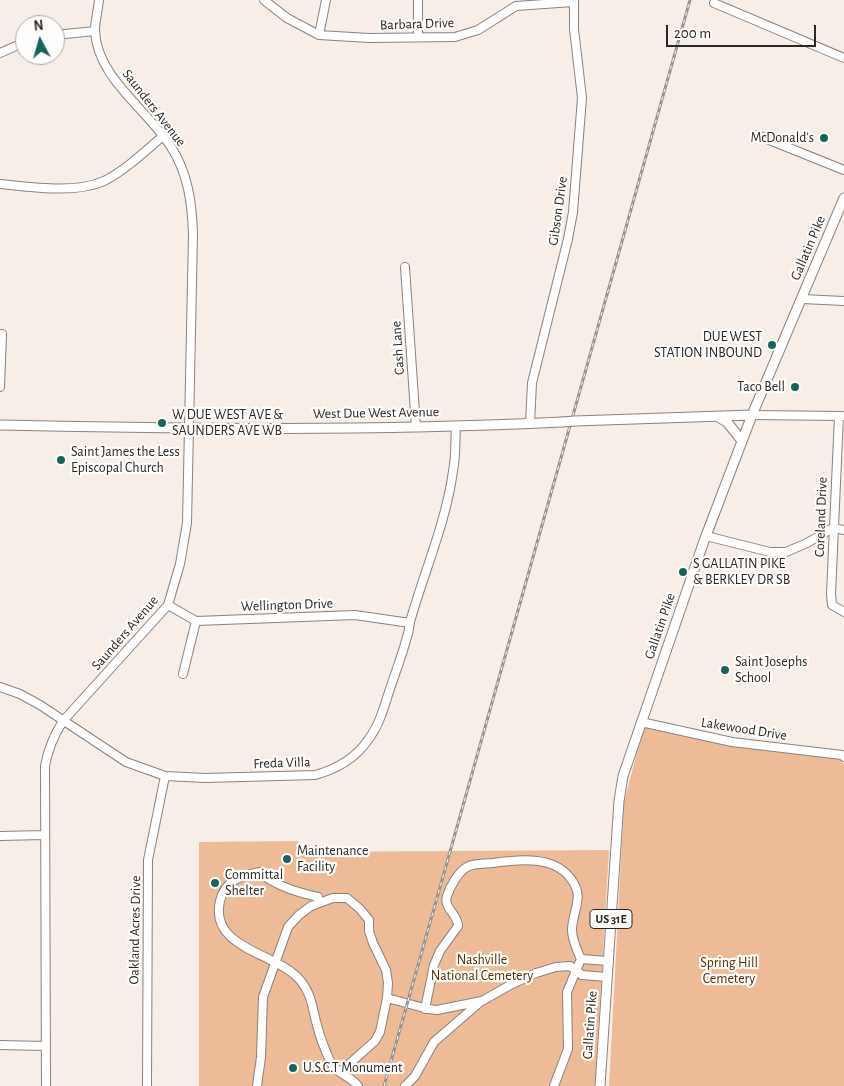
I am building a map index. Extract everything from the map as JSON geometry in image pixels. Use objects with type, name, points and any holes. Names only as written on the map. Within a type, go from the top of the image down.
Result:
[{"type":"main road","name":"Gallatin Pike","points":[[600,1086],[619,800],[623,776],[706,536],[742,441],[844,198]]},
{"type":"main road","name":"West Due West Avenue","points":[[0,425],[189,429],[416,427],[752,415]]},
{"type":"main road","points":[[718,416],[727,422],[742,441]]},
{"type":"street","name":"Saunders Avenue","points":[[46,1086],[45,766],[47,752],[52,739],[63,721],[168,605],[180,564],[187,523],[192,204],[187,183],[177,158],[163,136],[113,79],[100,51],[95,31],[99,0]]},
{"type":"street","name":"Barbara Drive","points":[[264,0],[287,18],[319,35],[359,38],[455,36],[467,34],[478,30],[515,3],[574,1]]},
{"type":"street","points":[[319,35],[326,0]]},
{"type":"street","points":[[418,0],[418,37]]},
{"type":"street","name":"Gibson Drive","points":[[530,423],[532,383],[573,212],[582,98],[574,30],[574,1]]},
{"type":"street","points":[[714,4],[844,58]]},
{"type":"street","points":[[65,34],[95,31]]},
{"type":"street","points":[[0,53],[15,46]]},
{"type":"street","points":[[757,135],[844,170]]},
{"type":"street","points":[[0,184],[67,188],[88,186],[104,181],[127,166],[163,136]]},
{"type":"street","name":"Cash Lane","points":[[405,267],[416,427]]},
{"type":"street","points":[[802,299],[844,301]]},
{"type":"street","points":[[0,387],[2,334]]},
{"type":"street","points":[[752,415],[841,416]]},
{"type":"street","name":"Coreland Drive","points":[[841,416],[833,528],[831,594],[832,605],[844,612]]},
{"type":"street","name":"Freda Villa","points":[[0,687],[20,694],[126,762],[165,776],[205,778],[315,775],[330,771],[341,765],[354,756],[368,742],[376,729],[408,636],[410,623],[423,585],[451,485],[455,457],[456,426]]},
{"type":"street","points":[[706,536],[770,552],[786,552],[807,543],[833,528],[844,530]]},
{"type":"street","points":[[168,605],[196,621],[183,674]]},
{"type":"street","name":"Wellington Drive","points":[[196,621],[355,615],[410,623]]},
{"type":"street","name":"Lakewood Drive","points":[[641,722],[732,742],[842,755],[844,757]]},
{"type":"street","name":"Oakland Acres Drive","points":[[147,1086],[148,860],[165,776]]},
{"type":"street","points":[[0,836],[45,835]]},
{"type":"street","points":[[425,1008],[434,965],[440,950],[458,926],[456,916],[447,906],[447,896],[456,878],[466,868],[514,860],[537,861],[558,867],[567,872],[575,884],[578,894],[572,928],[577,951],[581,959]]},
{"type":"street","points":[[318,897],[297,892],[266,878],[260,872],[234,880],[228,884],[222,895],[219,916],[224,929],[230,937],[276,962],[299,978],[308,991],[314,1006],[317,1024],[331,1063],[358,1086]]},
{"type":"street","points":[[256,1086],[261,1058],[263,997],[288,928],[299,915],[311,906],[333,898],[347,898],[369,920],[372,937],[386,970],[388,983],[380,1032],[375,1041],[340,1072]]},
{"type":"street","points":[[581,959],[608,961]]},
{"type":"street","points":[[554,1086],[568,1049],[566,998],[569,985],[581,959]]},
{"type":"street","points":[[405,1086],[414,1076],[434,1042],[450,1026],[482,1001],[512,984],[549,968],[568,965],[582,975],[607,977]]},
{"type":"street","points":[[387,998],[437,1010],[482,1001]]},
{"type":"street","points":[[0,1045],[45,1046]]},
{"type":"green space","name":"Spring Hill Cemetery","points":[[644,726],[840,759],[844,764],[844,1086],[609,1086],[624,802]]},
{"type":"green space","name":"Nashville National Cemetery","points":[[298,841],[298,852],[609,850],[595,1086],[199,1086],[199,842]]},
{"type":"railway","points":[[384,1086],[690,0]]},
{"type":"place","name":"McDonald's","points":[[824,138]]},
{"type":"place","name":"DUE WEST STATION INBOUND","points":[[772,345]]},
{"type":"place","name":"Taco Bell","points":[[795,387]]},
{"type":"place","name":"W DUE WEST AVE & SAUNDERS AVE WB","points":[[162,423]]},
{"type":"place","name":"Saint James the Less Episcopal Church","points":[[61,460]]},
{"type":"place","name":"S GALLATIN PIKE & BERKLEY DR SB","points":[[683,572]]},
{"type":"place","name":"Saint Josephs School","points":[[725,670]]},
{"type":"place","name":"Maintenance Facility","points":[[287,859]]},
{"type":"place","name":"Committal Shelter","points":[[215,883]]},
{"type":"place","name":"U.S.C.T Monument","points":[[293,1068]]}]
